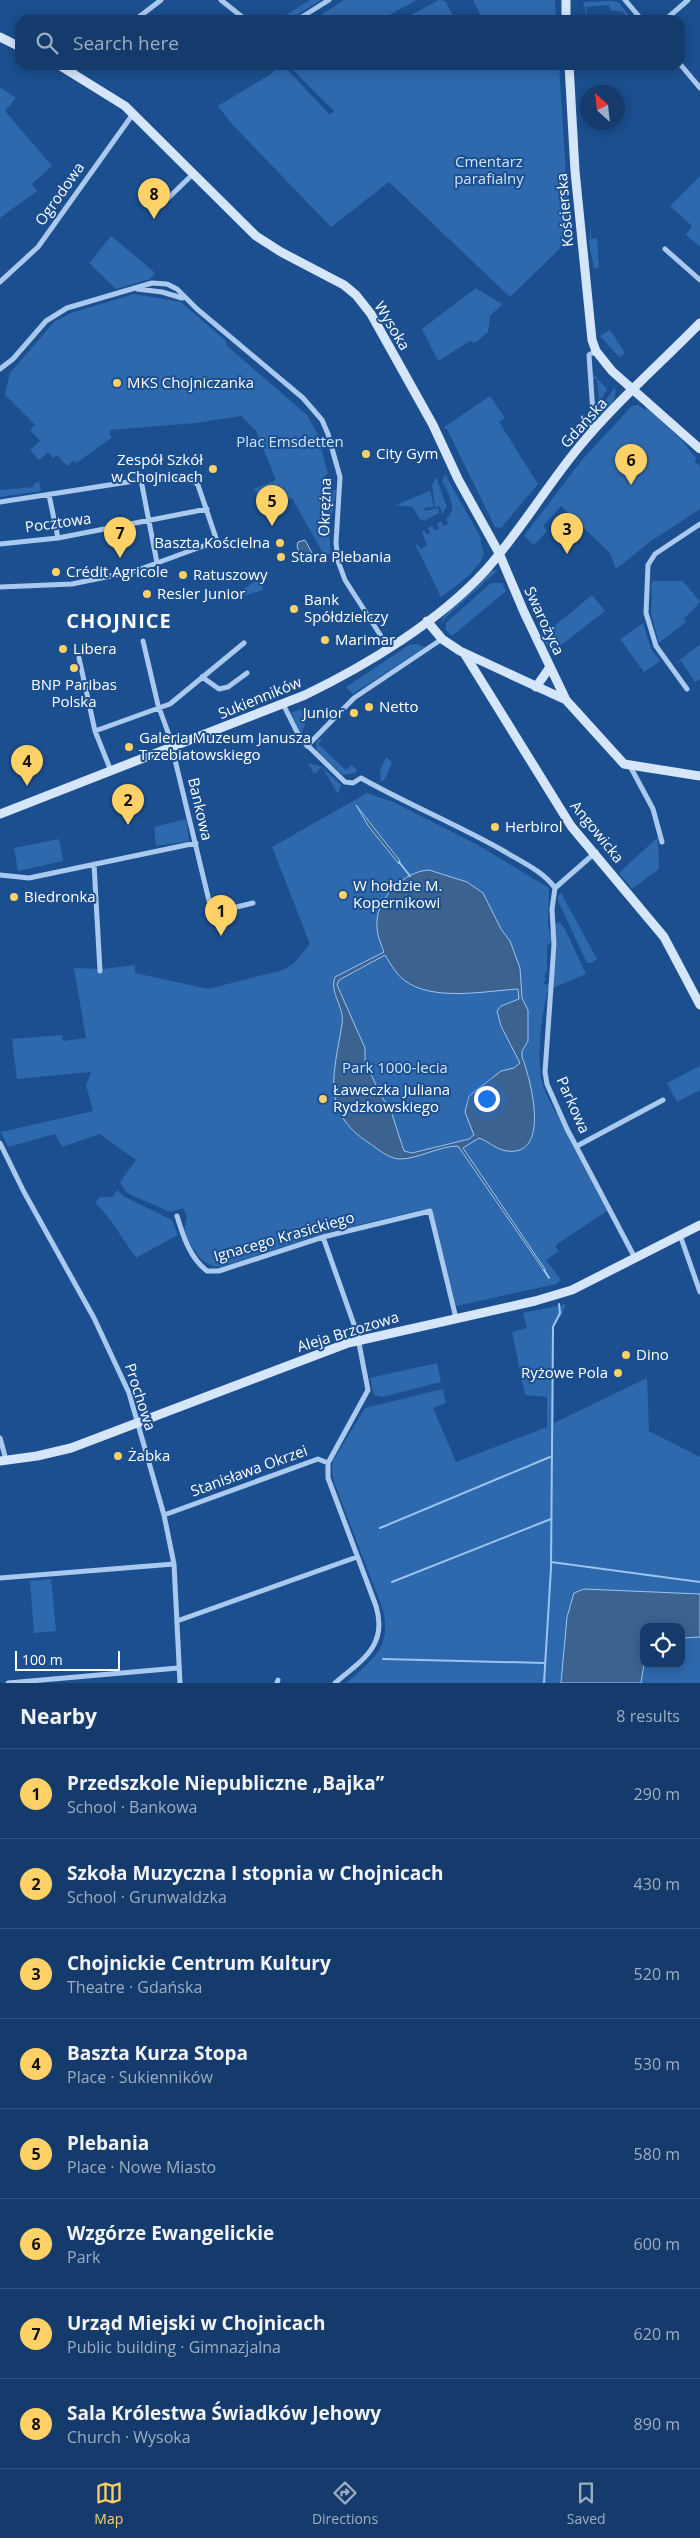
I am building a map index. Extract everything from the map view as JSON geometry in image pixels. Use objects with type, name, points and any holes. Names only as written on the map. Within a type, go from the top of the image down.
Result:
[{"type":"street","points":[[142,15],[161,0]]},
{"type":"street","points":[[221,0],[240,15]]},
{"type":"street","points":[[305,15],[329,0]]},
{"type":"street","points":[[566,0],[566,15]]},
{"type":"street","points":[[625,0],[638,15]]},
{"type":"street","points":[[671,15],[688,0]]},
{"type":"street","points":[[0,37],[15,44]]},
{"type":"street","name":"Wysoka","points":[[75,70],[134,114],[256,236],[281,252],[344,285],[366,307],[433,425],[458,479],[499,552]]},
{"type":"street","name":"Kościerska","points":[[568,70],[575,172],[590,331],[596,350],[612,371],[700,449]]},
{"type":"street","points":[[685,70],[700,88]]},
{"type":"street","name":"Ogrodowa","points":[[0,282],[38,247],[134,114]]},
{"type":"street","points":[[156,210],[193,174]]},
{"type":"street","points":[[665,249],[700,280]]},
{"type":"street","name":"Okrężna","points":[[0,368],[13,359],[46,322],[60,311],[133,289],[162,292],[185,299],[303,398],[322,420],[328,434],[340,477],[336,551],[338,560],[345,580],[388,648]]},
{"type":"street","name":"Gdańska","points":[[499,552],[594,430],[700,323]]},
{"type":"street","points":[[594,430],[591,427],[593,413],[589,358],[596,350]]},
{"type":"street","points":[[0,502],[141,480],[186,477],[194,479],[198,485],[208,509],[217,541],[135,571],[72,584],[67,582],[0,587]]},
{"type":"street","points":[[141,480],[156,563]]},
{"type":"street","points":[[49,495],[58,538]]},
{"type":"street","name":"Pocztowa","points":[[0,544],[58,538],[208,509]]},
{"type":"street","points":[[687,689],[656,646],[646,613],[648,565],[655,554],[700,524]]},
{"type":"street","name":"Sukienników","points":[[0,814],[283,704],[339,678],[427,621],[467,589],[499,552]]},
{"type":"street","name":"Swarożyca","points":[[499,552],[566,700]]},
{"type":"street","points":[[427,621],[442,639],[464,653],[536,688],[566,700],[617,757],[630,766],[700,776]]},
{"type":"street","points":[[307,746],[354,698],[442,639]]},
{"type":"street","name":"Bankowa","points":[[142,641],[172,747],[212,913],[253,903]]},
{"type":"street","points":[[95,731],[170,704],[244,643]]},
{"type":"street","name":"Angowicka","points":[[464,653],[571,826],[596,852],[664,937],[700,1005]]},
{"type":"street","points":[[79,658],[95,731],[111,771]]},
{"type":"street","points":[[476,672],[482,662]]},
{"type":"street","points":[[536,688],[550,667]]},
{"type":"street","points":[[202,677],[218,689],[228,686],[247,673]]},
{"type":"street","points":[[283,704],[294,730],[307,746],[347,783],[361,778],[462,828],[540,873],[555,888],[596,852]]},
{"type":"street","points":[[630,766],[653,809],[662,842]]},
{"type":"street","points":[[0,875],[29,878],[196,843]]},
{"type":"street","points":[[94,864],[100,971]]},
{"type":"street","name":"Parkowa","points":[[555,888],[552,909],[554,945],[545,1072],[548,1084],[567,1129],[636,1259]]},
{"type":"street","points":[[577,1146],[662,1100]]},
{"type":"street","name":"Prochowa","points":[[0,1143],[14,1175],[116,1363],[129,1393],[136,1423],[164,1515],[174,1564],[180,1683]]},
{"type":"street","name":"Ignacego Krasickiego","points":[[177,1216],[183,1236],[202,1266],[212,1271],[219,1271],[323,1236],[430,1212],[456,1318]]},
{"type":"street","name":"Aleja Brzozowa","points":[[3,1461],[54,1452],[358,1340],[557,1295],[588,1283],[700,1225]]},
{"type":"street","points":[[680,1235],[700,1292]]},
{"type":"street","name":"Stanisława Okrzei","points":[[164,1515],[318,1459],[328,1463],[368,1390],[358,1340],[323,1236]]},
{"type":"street","points":[[0,1438],[3,1461]]},
{"type":"street","points":[[328,1463],[328,1478],[379,1616],[380,1632],[372,1650],[335,1683]]},
{"type":"street","points":[[177,1621],[357,1557]]},
{"type":"street","points":[[0,1578],[174,1564]]},
{"type":"street","points":[[8,1683],[178,1668]]},
{"type":"green space","points":[[310,0],[321,0],[297,15],[286,15]]},
{"type":"green space","points":[[344,0],[417,0],[389,15],[321,15]]},
{"type":"green space","points":[[439,0],[445,1],[453,15],[411,15]]},
{"type":"green space","points":[[473,0],[555,0],[556,15],[480,15]]},
{"type":"green space","points":[[613,1],[619,3],[629,15],[611,10],[609,5],[586,7],[586,15],[583,2]]},
{"type":"green space","name":"Cmentarz parafialny","points":[[273,70],[288,70],[330,115],[334,111],[293,70],[559,70],[570,239],[510,297],[389,182],[331,227],[231,123],[218,106],[274,72]]},
{"type":"green space","points":[[0,87],[16,98],[5,111],[52,166],[32,184],[37,191],[0,218]]},
{"type":"green space","points":[[700,176],[700,247],[686,235],[692,226],[670,206]]},
{"type":"green space","points":[[591,227],[591,239],[597,238],[599,268],[594,268],[589,243]]},
{"type":"green space","points":[[111,236],[155,273],[150,279],[116,289],[89,263]]},
{"type":"green space","points":[[476,288],[502,304],[490,316],[488,332],[475,343],[470,341],[438,361],[422,329]]},
{"type":"green space","name":"MKS Chojniczanka","points":[[134,294],[181,302],[226,341],[227,346],[307,415],[317,433],[328,473],[323,478],[331,491],[336,490],[329,532],[331,554],[324,555],[292,498],[267,512],[254,489],[276,480],[256,431],[241,416],[196,423],[110,430],[110,435],[113,437],[76,463],[74,460],[67,466],[57,455],[53,458],[48,452],[39,460],[30,450],[40,441],[30,430],[35,425],[5,395],[10,373],[54,322],[71,313]]},
{"type":"green space","points":[[610,330],[625,353],[619,357],[600,336]]},
{"type":"green space","points":[[593,374],[607,389],[595,409],[594,402],[599,402],[597,379],[592,379]]},
{"type":"green space","points":[[615,387],[613,403],[602,416],[594,421],[595,415]]},
{"type":"green space","points":[[490,396],[505,418],[499,422],[538,484],[501,528],[495,527],[447,429],[443,428]]},
{"type":"green space","points":[[638,405],[645,410],[647,407],[680,438],[696,458],[695,462],[700,466],[700,509],[651,541],[616,569],[610,553],[561,506],[543,526],[547,531],[534,545],[524,536],[581,461],[632,406]]},
{"type":"green space","points":[[445,474],[481,538],[484,555],[470,574],[441,597],[414,542],[421,549],[427,545],[422,532],[424,530],[426,534],[430,533],[428,528],[432,526],[434,530],[439,529],[437,524],[441,521],[444,526],[448,524],[446,519],[450,515],[452,506],[442,481]]},
{"type":"green space","points":[[436,477],[447,507],[442,514],[440,506],[435,507],[432,485]]},
{"type":"green space","points":[[39,481],[41,491],[0,497],[0,490],[34,487],[34,484]]},
{"type":"green space","points":[[430,491],[434,507],[424,508],[425,511],[438,508],[439,513],[423,521],[419,518],[413,507],[396,505]]},
{"type":"green space","points":[[498,570],[445,618],[440,626],[444,616],[492,571]]},
{"type":"green space","points":[[257,580],[262,583],[263,590],[223,602]]},
{"type":"green space","points":[[652,581],[683,581],[700,602],[684,619],[686,622],[659,643],[651,614]]},
{"type":"green space","points":[[491,583],[502,583],[506,591],[452,636],[446,630],[446,623]]},
{"type":"green space","points":[[592,595],[605,611],[551,653],[545,642],[547,632]]},
{"type":"green space","points":[[643,623],[651,649],[660,661],[644,672],[620,639]]},
{"type":"green space","points":[[417,644],[425,647],[353,694],[346,687],[409,645]]},
{"type":"green space","points":[[700,644],[700,679],[695,682],[681,661],[675,664]]},
{"type":"green space","points":[[301,709],[305,725],[301,735],[291,713]]},
{"type":"green space","points":[[320,738],[322,740],[318,744],[346,770],[351,765],[357,770],[355,773],[343,775],[317,751],[316,743]]},
{"type":"green space","points":[[386,757],[392,762],[385,779],[381,782],[380,770]]},
{"type":"green space","points":[[308,763],[322,767],[314,774]]},
{"type":"green space","points":[[322,767],[341,785],[338,794]]},
{"type":"green space","name":"Park 1000-lecia","points":[[367,793],[393,802],[478,845],[549,888],[548,926],[552,941],[547,946],[547,970],[544,977],[547,979],[543,983],[546,985],[550,983],[541,1029],[541,1077],[549,1100],[556,1113],[560,1114],[570,1141],[607,1211],[557,1244],[556,1247],[559,1251],[546,1260],[561,1280],[556,1284],[456,1306],[432,1211],[425,1209],[324,1233],[221,1267],[214,1266],[198,1256],[184,1233],[187,1216],[183,1208],[170,1212],[125,1191],[120,1182],[136,1160],[100,1134],[62,1147],[55,1134],[8,1147],[1,1132],[93,1111],[86,1085],[91,1072],[17,1079],[12,1039],[62,1035],[63,1041],[86,1038],[74,968],[103,969],[135,965],[135,973],[208,989],[283,970],[293,964],[310,944],[272,847]]},
{"type":"green space","points":[[186,819],[189,841],[156,846],[154,827]]},
{"type":"green space","points":[[658,837],[659,869],[632,889],[619,873]]},
{"type":"green space","points":[[59,839],[63,861],[18,871],[14,848]]},
{"type":"green space","points":[[561,893],[597,959],[591,963],[587,963],[558,901],[558,896]]},
{"type":"green space","points":[[559,922],[564,927],[586,974],[553,988],[557,947],[554,924]]},
{"type":"green space","points":[[700,1066],[700,1090],[677,1102],[667,1083]]},
{"type":"green space","points":[[117,1190],[123,1196],[172,1220],[178,1235],[136,1258],[109,1218],[95,1202],[101,1197],[113,1197]]},
{"type":"green space","points":[[566,1304],[562,1315],[554,1325],[554,1423],[647,1378],[649,1431],[700,1457],[700,1683],[346,1683],[372,1660],[378,1652],[385,1634],[385,1623],[383,1610],[334,1482],[333,1461],[365,1408],[443,1389],[446,1403],[433,1408],[456,1462],[547,1427],[547,1397],[525,1395],[512,1332],[527,1328],[523,1313]]},
{"type":"green space","points":[[437,1363],[441,1382],[382,1397],[374,1395],[370,1378]]},
{"type":"green space","points":[[51,1579],[56,1631],[34,1633],[30,1581]]},
{"type":"shaded area","points":[[305,540],[312,553],[301,558],[297,546],[298,542]]},
{"type":"shaded area","points":[[356,805],[400,861],[399,864],[369,827]]},
{"type":"shaded area","points":[[429,870],[467,882],[483,893],[501,929],[510,941],[520,968],[522,998],[528,1010],[528,1041],[522,1051],[522,1057],[533,1097],[534,1129],[529,1142],[521,1150],[503,1150],[479,1138],[463,1148],[545,1269],[545,1272],[458,1146],[443,1148],[414,1157],[396,1159],[380,1151],[353,1131],[343,1118],[337,1104],[334,1090],[334,1075],[342,1018],[334,989],[335,977],[384,952],[377,925],[382,903],[402,880],[420,871]],"holes":[[[385,955],[404,980],[416,987],[429,991],[459,994],[518,989],[519,999],[501,1006],[497,1011],[501,1026],[520,1063],[514,1068],[501,1071],[469,1096],[465,1112],[474,1135],[469,1139],[412,1153],[404,1151],[391,1111],[380,1094],[365,1061],[365,1048],[337,985],[339,980]]]},
{"type":"shaded area","points":[[584,1589],[700,1594],[700,1637],[685,1638],[685,1623],[640,1623],[640,1668],[643,1668],[641,1683],[561,1683],[567,1617],[574,1593]]},
{"type":"waterway","points":[[399,862],[410,876]]},
{"type":"waterway","points":[[544,1270],[549,1278]]},
{"type":"waterway","points":[[544,1683],[551,1568],[553,1327],[560,1313],[559,1304]]},
{"type":"waterway","points":[[380,1528],[550,1457]]},
{"type":"waterway","points":[[392,1582],[551,1519]]},
{"type":"waterway","points":[[551,1562],[700,1582]]},
{"type":"waterway","points":[[383,1659],[545,1663]]},
{"type":"place","name":"Sala Królestwa Świadków Jehowy","points":[[154,219]]},
{"type":"place","name":"MKS Chojniczanka","points":[[117,383]]},
{"type":"place","name":"City Gym","points":[[366,454]]},
{"type":"place","name":"Zespół Szkół w Chojnicach","points":[[213,469]]},
{"type":"place","name":"Wzgórze Ewangelickie","points":[[631,485]]},
{"type":"place","name":"Plebania","points":[[272,526]]},
{"type":"place","name":"Baszta Kościelna","points":[[280,543]]},
{"type":"place","name":"Chojnickie Centrum Kultury","points":[[567,554]]},
{"type":"place","name":"Stara Plebania","points":[[281,557]]},
{"type":"place","name":"Urząd Miejski w Chojnicach","points":[[120,558]]},
{"type":"place","name":"Crédit Agricole","points":[[56,572]]},
{"type":"place","name":"Ratuszowy","points":[[183,575]]},
{"type":"place","name":"Resler Junior","points":[[147,594]]},
{"type":"place","name":"Bank Spółdzielczy","points":[[294,609]]},
{"type":"place","name":"Marimar","points":[[325,640]]},
{"type":"place","name":"Libera","points":[[63,649]]},
{"type":"place","name":"BNP Paribas Polska","points":[[74,668]]},
{"type":"place","name":"Netto","points":[[369,707]]},
{"type":"place","name":"Junior","points":[[354,713]]},
{"type":"place","name":"Galeria Muzeum Janusza Trzebiatowskiego","points":[[129,747]]},
{"type":"place","name":"Baszta Kurza Stopa","points":[[27,786]]},
{"type":"place","name":"Szkoła Muzyczna I stopnia w Chojnicach","points":[[128,825]]},
{"type":"place","name":"Herbirol","points":[[495,827]]},
{"type":"place","name":"W hołdzie M. Kopernikowi","points":[[343,895]]},
{"type":"place","name":"Biedronka","points":[[14,897]]},
{"type":"place","name":"Przedszkole Niepubliczne „Bajka”","points":[[221,936]]},
{"type":"place","name":"Ławeczka Juliana Rydzkowskiego","points":[[323,1099]]},
{"type":"place","name":"Dino","points":[[626,1355]]},
{"type":"place","name":"Ryżowe Pola","points":[[618,1373]]},
{"type":"place","name":"Żabka","points":[[118,1456]]},
{"type":"district","name":"CHOJNICE","points":[[119,621]]},
{"type":"park label","name":"Plac Emsdetten","points":[[290,442]]}]
